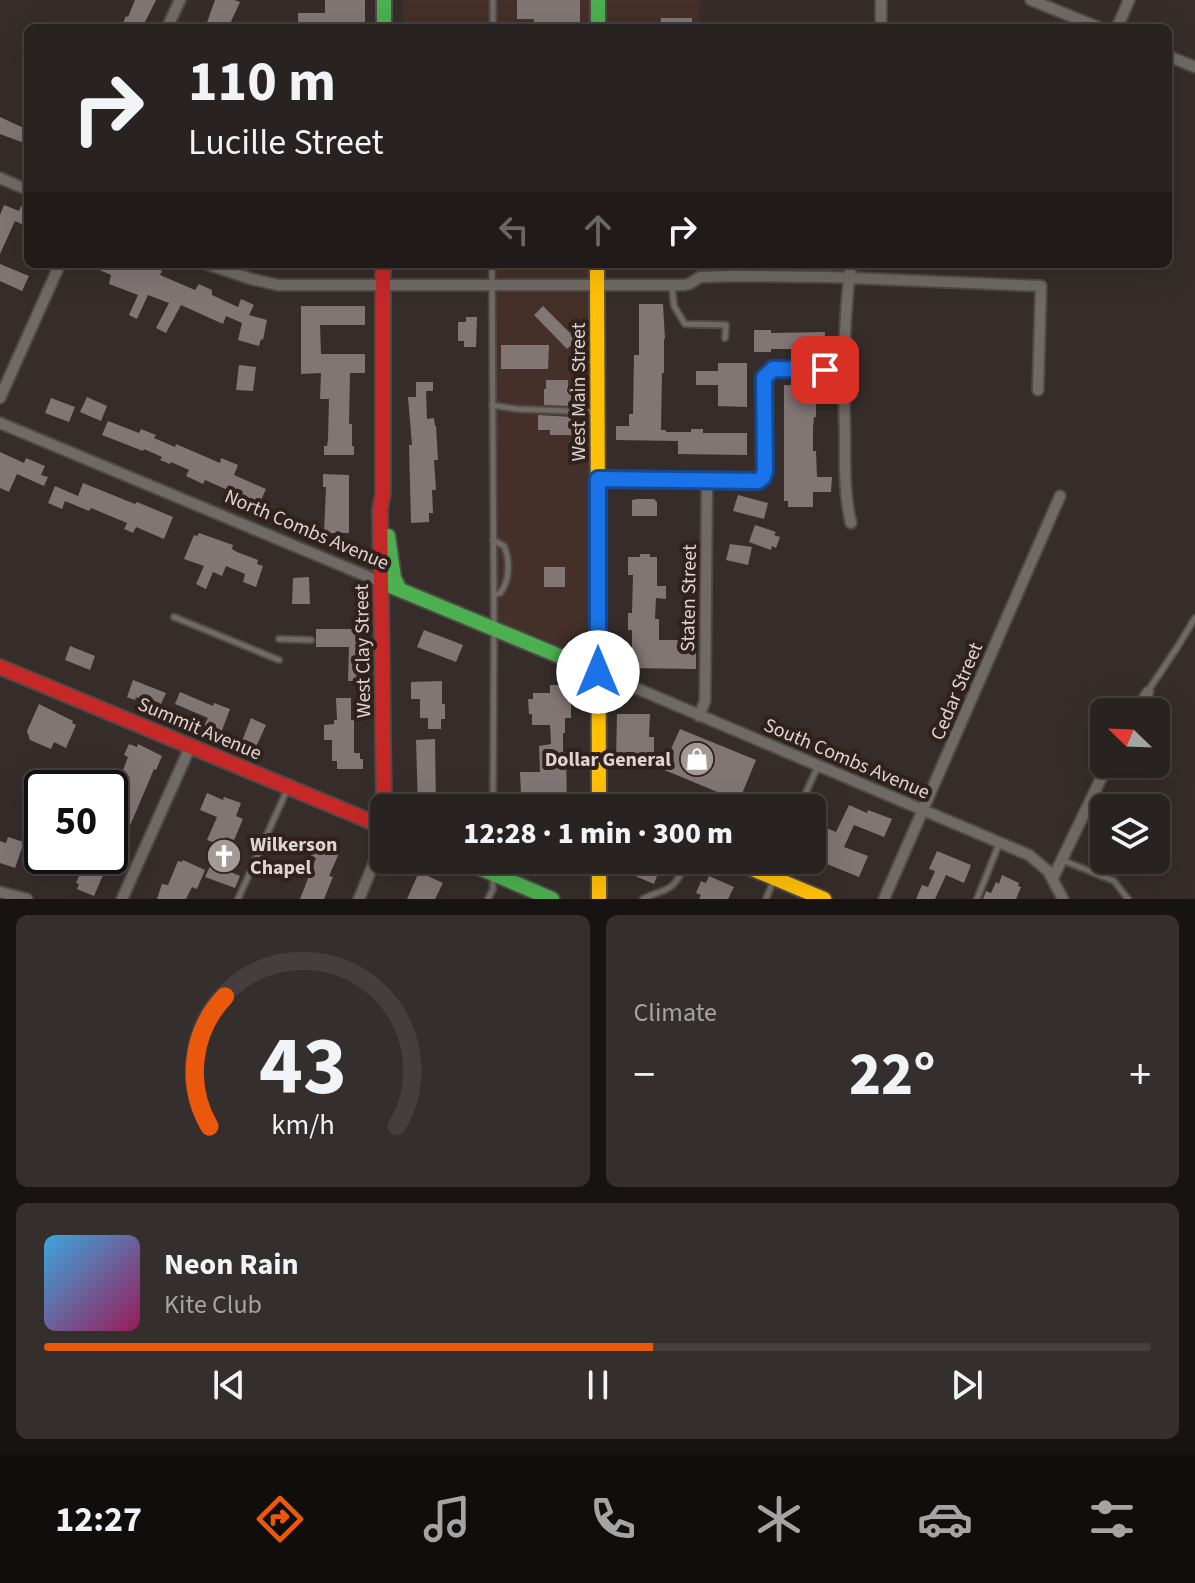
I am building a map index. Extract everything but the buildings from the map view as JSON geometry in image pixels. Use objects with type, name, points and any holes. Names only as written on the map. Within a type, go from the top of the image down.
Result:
[{"type":"main road","points":[[384,0],[384,24]]},
{"type":"main road","points":[[598,0],[598,24]]},
{"type":"main road","name":"West Clay Street","points":[[383,268],[383,493],[394,578],[400,590]]},
{"type":"main road","name":"West Main Street","points":[[597,268],[599,794]]},
{"type":"main road","name":"West Clay Street","points":[[383,493],[380,510],[384,794]]},
{"type":"main road","name":"North Combs Avenue","points":[[381,582],[598,672]]},
{"type":"main road","name":"Summit Avenue","points":[[0,667],[288,786],[370,824]]},
{"type":"main road","points":[[506,874],[552,899]]},
{"type":"main road","points":[[599,874],[599,899]]},
{"type":"main road","points":[[766,874],[803,894],[824,899]]},
{"type":"street","points":[[169,24],[180,0]]},
{"type":"street","points":[[881,0],[881,24]]},
{"type":"street","points":[[1031,0],[1090,24]]},
{"type":"street","points":[[1119,24],[1129,0]]},
{"type":"street","points":[[1172,58],[1195,67]]},
{"type":"street","points":[[0,178],[24,188]]},
{"type":"street","points":[[0,398],[58,268]]},
{"type":"street","points":[[219,268],[278,285],[672,285],[689,284],[700,277],[814,277],[1041,286],[1038,390]]},
{"type":"street","points":[[850,268],[843,370],[846,491],[851,523]]},
{"type":"street","points":[[598,479],[758,481],[765,471],[764,378],[773,369],[843,370]]},
{"type":"street","name":"North Combs Avenue","points":[[0,423],[381,582]]},
{"type":"street","name":"Staten Street","points":[[699,716],[705,701],[707,480]]},
{"type":"street","name":"Cedar Street","points":[[884,899],[1060,496]]},
{"type":"street","name":"South Combs Avenue","points":[[598,672],[1029,855],[1039,861],[1053,878],[1063,899]]},
{"type":"street","points":[[1144,698],[1148,692]]},
{"type":"street","points":[[122,899],[191,745]]},
{"type":"street","points":[[1053,878],[1101,778]]},
{"type":"street","points":[[359,899],[370,872]]},
{"type":"street","points":[[0,892],[27,899]]},
{"type":"lane","points":[[493,0],[493,24]]},
{"type":"lane","points":[[492,268],[493,794]]},
{"type":"lane","points":[[672,285],[674,306],[685,324],[726,325],[725,338]]},
{"type":"lane","points":[[492,405],[516,409],[598,412]]},
{"type":"lane","points":[[493,540],[504,546],[507,552],[507,582],[500,593],[494,595]]},
{"type":"lane","points":[[174,617],[279,660]]},
{"type":"lane","points":[[1148,692],[1195,618]]},
{"type":"lane","points":[[279,639],[311,640]]},
{"type":"lane","points":[[805,794],[818,766]]},
{"type":"lane","points":[[238,899],[288,786]]},
{"type":"lane","points":[[977,899],[1000,842]]},
{"type":"lane","points":[[1062,860],[1114,881],[1128,899]]},
{"type":"lane","points":[[488,899],[493,889],[493,874]]},
{"type":"lane","points":[[643,899],[663,891],[677,881],[680,874]]},
{"type":"lane","points":[[766,899],[771,876]]},
{"type":"shaded area","points":[[403,0],[700,0],[699,24],[403,24]]},
{"type":"shaded area","points":[[492,268],[597,268],[598,672],[494,628]]},
{"type":"traffic: fast","points":[[384,0],[384,24]]},
{"type":"traffic: fast","points":[[598,0],[598,24]]},
{"type":"traffic: fast","points":[[388,536],[394,578],[400,590]]},
{"type":"traffic: fast","points":[[381,582],[598,672]]},
{"type":"traffic: fast","points":[[494,874],[552,899]]},
{"type":"traffic: slow","points":[[597,268],[599,794]]},
{"type":"traffic: slow","points":[[599,874],[599,899]]},
{"type":"traffic: slow","points":[[764,874],[824,899]]},
{"type":"traffic: jam","points":[[383,268],[383,493],[380,510],[384,794]]},
{"type":"traffic: jam","points":[[0,667],[370,821]]},
{"type":"place","name":"Dollar General","points":[[697,759]]},
{"type":"place","name":"Wilkerson Chapel","points":[[224,856]]},
{"type":"route","points":[[598,672],[598,479],[758,481],[765,471],[764,378],[773,369],[825,370]]}]
